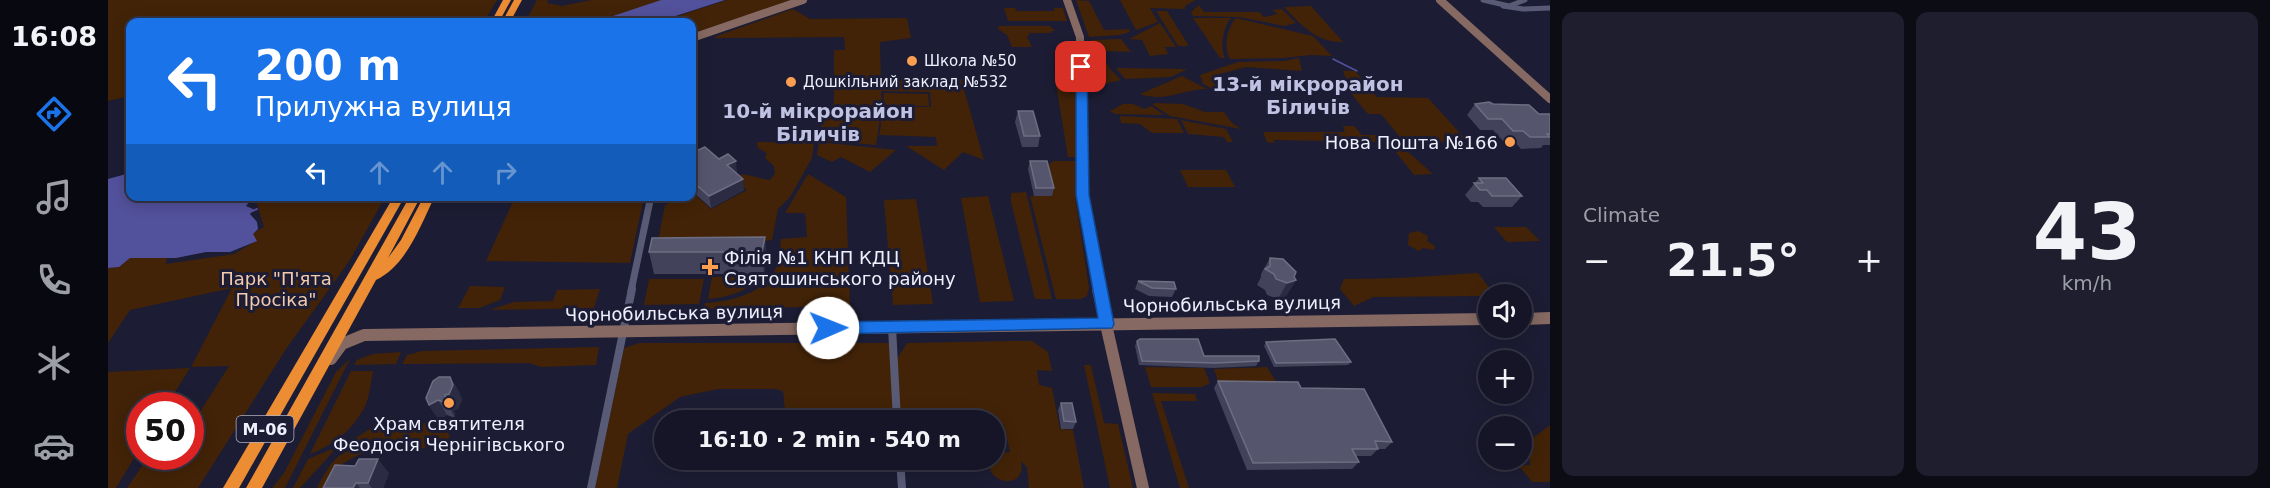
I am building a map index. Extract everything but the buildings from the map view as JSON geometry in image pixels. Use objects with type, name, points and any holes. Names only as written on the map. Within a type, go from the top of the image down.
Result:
[{"type":"highway","points":[[497,18],[507,0]]},
{"type":"highway","points":[[508,18],[518,0]]},
{"type":"highway","name":"М-06","points":[[231,488],[397,201]]},
{"type":"highway","name":"М-06","points":[[255,488],[413,201]]},
{"type":"highway","points":[[371,277],[384,271],[394,261],[427,201]]},
{"type":"main road","points":[[696,37],[803,0]]},
{"type":"main road","points":[[1067,0],[1080,37],[1082,195],[1106,324],[1143,488]]},
{"type":"main road","points":[[1440,0],[1550,99]]},
{"type":"main road","points":[[354,309],[350,328],[364,335]]},
{"type":"main road","points":[[1532,319],[1550,318]]},
{"type":"main road","name":"Чорнобильська вулиця","points":[[255,488],[335,353],[348,341],[364,335],[1478,319]]},
{"type":"street","points":[[1483,0],[1523,9],[1550,8],[1545,0]]},
{"type":"street","points":[[1503,6],[1521,3],[1525,0]]},
{"type":"street","points":[[591,488],[650,201]]},
{"type":"street","points":[[892,327],[896,410]]},
{"type":"street","points":[[901,470],[902,488]]},
{"type":"green space","points":[[108,0],[497,0],[486,18],[126,18],[126,97],[108,101]]},
{"type":"green space","points":[[537,0],[548,0],[547,3],[562,6],[591,0],[662,0],[607,18],[527,18]]},
{"type":"green space","points":[[727,0],[792,0],[696,33],[696,18],[671,18]]},
{"type":"green space","points":[[1076,0],[1089,1],[1104,30],[1130,29],[1129,32],[1120,35],[1089,37]]},
{"type":"green space","points":[[1120,0],[1195,0],[1185,6],[1185,9],[1150,8],[1158,22],[1136,30]]},
{"type":"green space","points":[[1199,5],[1204,12],[1259,12],[1264,17],[1278,14],[1272,10],[1282,9],[1296,23],[1284,26],[1239,17],[1193,16],[1191,12]]},
{"type":"green space","points":[[1311,6],[1343,42],[1334,42],[1310,32],[1284,7]]},
{"type":"green space","points":[[1004,8],[1015,8],[1016,11],[1054,11],[1054,8],[1063,8],[1067,21],[1008,21]]},
{"type":"green space","points":[[793,9],[810,19],[907,18],[911,38],[880,42],[881,86],[882,81],[961,79],[984,160],[963,152],[944,170],[906,146],[937,146],[936,137],[879,135],[880,118],[876,145],[819,140],[822,121],[834,102],[834,50],[845,50],[844,37],[714,37]],"holes":[[[881,91],[930,92],[931,107],[882,106]]]},
{"type":"green space","points":[[1156,11],[1167,11],[1189,46],[1178,46]]},
{"type":"green space","points":[[1193,18],[1231,18],[1223,37],[1225,58],[1220,58]]},
{"type":"green space","points":[[1236,18],[1313,36],[1332,56],[1230,59],[1227,38]]},
{"type":"green space","points":[[1160,23],[1176,47],[1165,47],[1168,54],[1150,56],[1142,40],[1129,39]]},
{"type":"green space","points":[[998,26],[1050,26],[1055,31],[1030,33],[1027,37],[1032,47],[1012,47],[1007,35],[999,30]]},
{"type":"green space","points":[[1121,39],[1131,52],[1106,51],[1102,55],[1110,69],[1121,80],[1104,84],[1093,80],[1093,66],[1097,63],[1092,65],[1091,40]]},
{"type":"green space","points":[[1299,58],[1302,71],[1246,67],[1212,76],[1218,92],[1203,84],[1200,75],[1238,62],[1285,61]]},
{"type":"green space","points":[[1116,68],[1187,69],[1171,77],[1125,79]]},
{"type":"green space","points":[[1343,71],[1355,71],[1377,97],[1428,98],[1468,142],[1403,141],[1381,114],[1368,114],[1353,96]]},
{"type":"green space","points":[[1182,76],[1207,89],[1157,97],[1140,94]]},
{"type":"green space","points":[[1055,78],[1076,78],[1076,157],[1068,157]]},
{"type":"green space","points":[[884,93],[928,94],[929,106],[883,105]]},
{"type":"green space","points":[[1155,103],[1183,104],[1205,112],[1224,112],[1231,122],[1241,129],[1170,116],[1153,105]]},
{"type":"green space","points":[[1123,104],[1133,104],[1145,109],[1151,106],[1164,115],[1115,114],[1110,111]]},
{"type":"green space","points":[[1120,116],[1177,119],[1184,133],[1152,133],[1140,124],[1121,123]]},
{"type":"green space","points":[[1181,120],[1226,129],[1233,142],[1227,142],[1224,137],[1188,134]]},
{"type":"green space","points":[[1343,126],[1354,126],[1362,135],[1384,135],[1399,144],[1433,174],[1414,175],[1388,142],[1273,140],[1275,143],[1267,142],[1263,132],[1345,132]]},
{"type":"green space","points":[[757,142],[814,143],[812,158],[790,197],[778,209],[772,240],[655,257],[665,205],[674,201],[696,201],[696,196],[711,209],[747,190],[737,182],[723,182],[731,178],[747,175],[770,180],[775,173],[774,166],[765,158],[767,153],[758,148]]},
{"type":"green space","points":[[819,142],[896,150],[870,172],[841,157],[832,162],[817,155]]},
{"type":"green space","points":[[1053,161],[1076,161],[1075,196],[1089,288],[1087,296],[1081,299],[1056,299],[1030,196],[1052,196],[1046,168]]},
{"type":"green space","points":[[1180,170],[1226,170],[1235,187],[1188,187]]},
{"type":"green space","points":[[808,174],[846,197],[850,306],[704,309],[705,303],[734,299],[761,286],[769,280],[776,268],[781,239],[807,237],[805,213],[785,213]]},
{"type":"green space","points":[[1026,192],[1052,299],[1035,299],[1011,202],[1011,193]]},
{"type":"green space","points":[[988,196],[1014,301],[980,302],[961,198]]},
{"type":"green space","points":[[916,199],[933,304],[893,305],[884,200]]},
{"type":"green space","name":"Парк \"П'ята Просіка\"","points":[[256,201],[383,201],[350,260],[286,349],[198,488],[127,488],[139,470],[204,470],[204,406],[229,366],[191,367],[232,288],[130,310],[108,343],[108,268],[119,267],[130,258],[167,258],[166,264],[234,254],[256,241],[252,234],[264,227]]},
{"type":"green space","points":[[513,201],[643,201],[630,263],[486,261]]},
{"type":"green space","points":[[1494,227],[1526,227],[1540,241],[1507,242]]},
{"type":"green space","points":[[1418,231],[1428,236],[1427,241],[1435,246],[1434,250],[1423,248],[1419,251],[1408,245],[1409,233]]},
{"type":"green space","points":[[1478,273],[1486,284],[1478,284],[1478,296],[1373,297],[1354,306],[1340,289],[1344,279]]},
{"type":"green space","points":[[763,276],[738,292],[708,299],[712,277]]},
{"type":"green space","points":[[649,279],[704,279],[699,304],[644,305]]},
{"type":"green space","points":[[470,286],[505,287],[500,300],[480,308],[458,308]]},
{"type":"green space","points":[[600,289],[594,308],[490,310],[514,302],[553,301],[557,290]]},
{"type":"green space","points":[[1032,341],[1048,352],[1052,371],[1037,370],[1039,385],[1052,388],[1060,429],[1073,430],[1084,488],[1029,488],[1027,467],[1021,461],[1022,469],[1018,478],[1007,481],[994,476],[990,470],[1005,470],[1005,452],[1010,452],[1005,430],[1005,410],[785,410],[783,391],[718,389],[680,397],[662,410],[654,410],[654,416],[628,434],[617,488],[595,488],[624,348],[639,343],[889,343],[897,359],[907,343]]},
{"type":"green space","points":[[599,347],[596,365],[541,367],[529,363],[402,364],[407,355],[422,351]]},
{"type":"green space","points":[[401,352],[396,364],[354,365],[357,360],[373,354]]},
{"type":"green space","points":[[350,359],[285,488],[272,488],[284,473],[336,372]]},
{"type":"green space","points":[[1084,365],[1091,365],[1104,423],[1118,424],[1133,488],[1110,488]]},
{"type":"green space","points":[[1145,367],[1204,368],[1210,383],[1202,387],[1151,387]]},
{"type":"green space","points":[[1267,367],[1277,383],[1219,384],[1214,369]]},
{"type":"green space","points":[[190,368],[175,392],[126,392],[127,470],[116,488],[108,488],[108,372]]},
{"type":"green space","points":[[351,371],[373,371],[366,404],[356,421],[343,435],[310,454]]},
{"type":"green space","points":[[1152,393],[1195,394],[1197,401],[1161,401],[1189,488],[1180,488]]},
{"type":"green space","points":[[392,415],[385,429],[395,429],[401,418],[411,419],[445,427],[450,437],[446,442],[420,449],[360,454],[342,464],[328,488],[317,488],[330,466],[342,454],[383,443],[384,440],[349,447],[346,444]]},
{"type":"green space","points":[[1550,425],[1550,482],[1532,482],[1522,470],[1532,470],[1532,439]]},
{"type":"green space","points":[[332,449],[333,452],[300,488],[293,488],[308,459]]},
{"type":"shaded area","points":[[661,0],[725,0],[669,18],[607,18]]},
{"type":"shaded area","points":[[126,174],[126,201],[250,201],[246,206],[253,209],[250,214],[257,222],[258,229],[253,234],[257,241],[230,252],[206,252],[176,258],[130,258],[119,267],[108,268],[108,179]]},
{"type":"waterway","points":[[1333,59],[1357,71]]},
{"type":"waterway","points":[[250,212],[257,209]]},
{"type":"place","name":"Школа №50","points":[[912,61]]},
{"type":"place","name":"Дошкільний заклад №532","points":[[791,82]]},
{"type":"place","name":"Нова Пошта №166","points":[[1510,142]]},
{"type":"place","name":"Філія №1 КНП КДЦ Святошинського району","points":[[710,267]]},
{"type":"place","name":"Храм святителя Феодосія Чернігівського","points":[[449,403]]},
{"type":"district","name":"13-й мікрорайон Біличів","points":[[1308,96]]},
{"type":"district","name":"10-й мікрорайон Біличів","points":[[818,122]]},
{"type":"route","points":[[828,328],[1106,324],[1082,195],[1081,67]]}]
